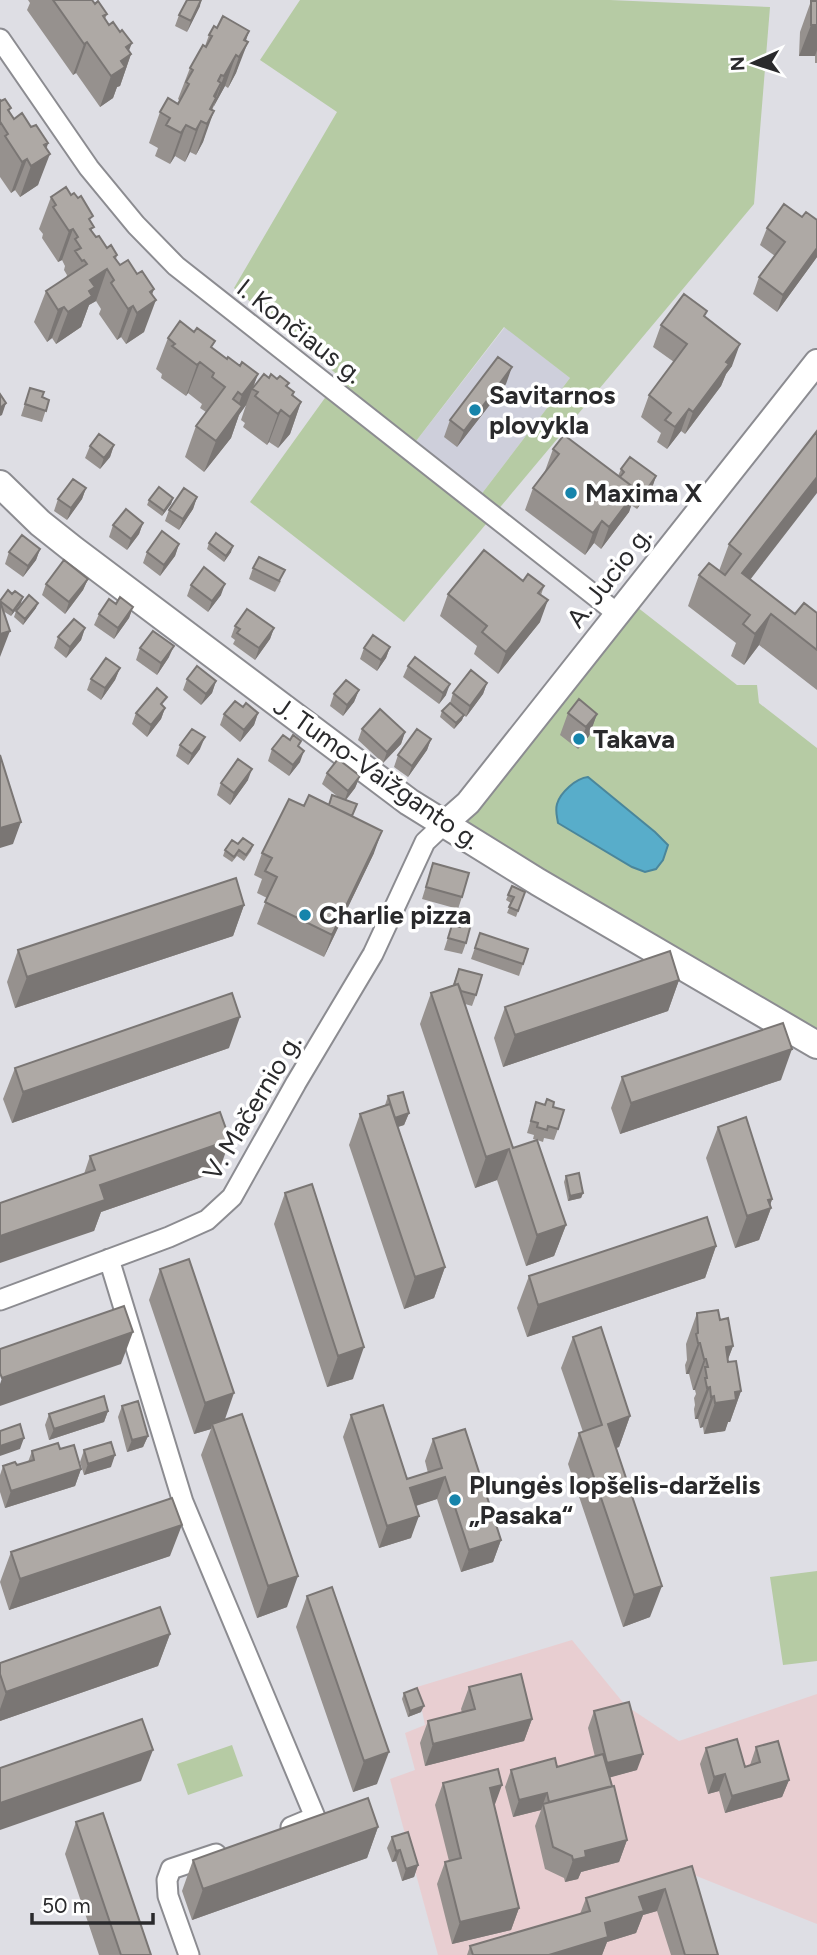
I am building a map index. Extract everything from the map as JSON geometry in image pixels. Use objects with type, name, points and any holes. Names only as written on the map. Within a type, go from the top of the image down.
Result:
[{"type":"main road","name":"J. Tumo-Vaižganto g.","points":[[0,484],[40,523],[74,550],[409,802],[443,825],[817,1045]]},
{"type":"street","name":"I. Končiaus g.","points":[[0,39],[89,168],[136,225],[176,266],[618,614]]},
{"type":"street","name":"A. Jucio g.","points":[[443,825],[468,803],[817,362]]},
{"type":"street","name":"V. Mačernio g.","points":[[0,1300],[169,1237],[207,1220],[232,1197],[373,954],[425,842],[443,825]]},
{"type":"street","points":[[109,1259],[183,1502],[315,1817],[270,1835]]},
{"type":"street","points":[[189,1955],[168,1896],[167,1880],[171,1870],[233,1848]]},
{"type":"shaded area","points":[[505,327],[570,378],[480,496],[413,445]]},
{"type":"shaded area","points":[[572,1640],[625,1705],[679,1741],[817,1694],[817,1924],[694,1875],[717,1955],[438,1955],[390,1779],[415,1770],[405,1733],[425,1725],[417,1687]]},
{"type":"green space","points":[[300,0],[610,0],[770,7],[754,204],[404,622],[250,502],[340,377],[234,288],[337,112],[260,60]],"holes":[[[504,327],[570,378],[480,496],[413,445]]]},
{"type":"green space","points":[[637,607],[737,685],[757,685],[759,703],[817,748],[817,1029],[466,824]]},
{"type":"green space","points":[[817,1571],[817,1661],[783,1665],[770,1577]]},
{"type":"green space","points":[[232,1745],[243,1776],[188,1795],[177,1764]]},
{"type":"water","points":[[588,777],[668,845],[663,860],[656,869],[645,872],[632,867],[558,823],[556,807],[561,795],[574,783]]},
{"type":"building","points":[[53,0],[92,0],[95,4],[98,1],[107,14],[103,16],[109,25],[113,22],[132,43],[126,47],[131,54],[121,61],[125,67],[111,76]]},
{"type":"building","points":[[187,0],[201,0],[191,21],[179,15]]},
{"type":"building","points":[[811,1],[817,1],[817,25],[811,25]]},
{"type":"building","points":[[223,16],[249,31],[244,40],[248,42],[218,81],[221,83],[210,109],[214,111],[207,124],[201,121],[196,130],[186,125],[181,133],[166,125],[170,118],[160,112],[168,98],[178,104],[189,84],[186,82],[193,70],[190,68],[203,45],[206,47],[212,36],[209,35],[214,26],[217,28]]},
{"type":"building","points":[[5,99],[14,119],[22,113],[31,127],[36,125],[48,143],[44,145],[50,154],[31,166],[27,159],[22,162],[0,124],[0,100]]},
{"type":"building","points":[[66,187],[71,195],[74,193],[78,198],[81,196],[93,216],[89,219],[94,227],[90,229],[107,248],[111,245],[117,255],[114,257],[120,265],[128,260],[137,274],[142,271],[154,289],[150,292],[156,300],[137,313],[133,306],[128,309],[111,283],[114,280],[107,269],[90,280],[95,287],[89,291],[92,296],[68,312],[64,307],[58,310],[46,291],[87,264],[75,251],[81,248],[75,239],[78,237],[73,229],[69,231],[53,207],[56,205],[51,197]]},
{"type":"building","points":[[784,204],[802,217],[806,212],[817,220],[817,248],[783,295],[759,277],[785,242],[767,228]]},
{"type":"building","points":[[684,294],[707,311],[704,316],[740,344],[726,362],[729,364],[693,412],[689,409],[675,427],[665,420],[671,413],[649,395],[687,344],[661,325]]},
{"type":"building","points":[[180,321],[194,332],[197,328],[215,341],[211,347],[227,359],[228,357],[240,366],[242,362],[258,374],[242,395],[238,392],[233,399],[242,406],[216,441],[196,426],[225,387],[212,377],[214,373],[200,362],[197,365],[172,346],[175,344],[168,338]]},
{"type":"building","points":[[498,357],[512,367],[464,431],[450,420]]},
{"type":"building","points":[[264,374],[269,378],[271,374],[277,379],[280,376],[289,383],[286,386],[294,392],[292,395],[301,402],[290,417],[281,410],[278,414],[255,396],[258,392],[252,389]]},
{"type":"building","points":[[30,388],[44,392],[42,397],[49,400],[46,411],[25,404]]},
{"type":"building","points":[[0,394],[6,403],[0,408]]},
{"type":"building","points":[[817,431],[817,477],[742,573],[795,614],[804,603],[817,613],[817,650],[771,614],[755,634],[743,624],[750,615],[699,575],[709,563],[725,575],[741,554],[729,544]]},
{"type":"building","points":[[99,434],[114,445],[104,458],[90,446]]},
{"type":"building","points":[[564,435],[637,490],[609,527],[602,521],[593,533],[533,488],[559,454],[553,449]]},
{"type":"building","points":[[630,457],[656,476],[641,498],[635,494],[637,490],[620,477],[624,472],[621,469]]},
{"type":"building","points":[[73,479],[86,488],[71,508],[58,499]]},
{"type":"building","points":[[159,487],[173,498],[164,511],[149,500]]},
{"type":"building","points":[[184,488],[197,497],[183,519],[169,510]]},
{"type":"building","points":[[126,509],[143,523],[131,539],[113,525]]},
{"type":"building","points":[[162,531],[179,544],[164,565],[147,552]]},
{"type":"building","points":[[216,533],[233,546],[226,556],[209,543]]},
{"type":"building","points":[[22,535],[40,549],[28,566],[9,552]]},
{"type":"building","points":[[484,550],[523,581],[528,574],[544,586],[538,593],[548,600],[506,652],[482,632],[487,626],[448,594]]},
{"type":"building","points":[[259,557],[285,570],[279,581],[253,568]]},
{"type":"building","points":[[64,560],[88,579],[69,602],[46,584]]},
{"type":"building","points":[[204,567],[225,584],[212,601],[191,585]]},
{"type":"building","points":[[8,590],[23,597],[13,611],[0,601]]},
{"type":"building","points":[[29,595],[38,603],[25,619],[16,611]]},
{"type":"building","points":[[120,597],[133,607],[118,628],[99,614],[109,599],[116,604]]},
{"type":"building","points":[[0,601],[10,631],[0,634]]},
{"type":"building","points":[[247,609],[274,628],[259,648],[237,633],[240,629],[235,626]]},
{"type":"building","points":[[74,619],[85,628],[70,647],[58,637]]},
{"type":"building","points":[[153,631],[174,646],[161,663],[140,648]]},
{"type":"building","points":[[373,635],[390,647],[381,660],[364,648]]},
{"type":"building","points":[[415,657],[450,684],[443,693],[408,666]]},
{"type":"building","points":[[106,658],[120,668],[105,688],[91,679]]},
{"type":"building","points":[[197,666],[216,681],[206,694],[187,679]]},
{"type":"building","points":[[471,670],[487,683],[470,706],[453,693]]},
{"type":"building","points":[[346,680],[359,690],[347,705],[334,694]]},
{"type":"building","points":[[157,688],[167,697],[161,704],[165,708],[151,725],[136,713]]},
{"type":"building","points":[[579,699],[597,714],[586,727],[568,713]]},
{"type":"building","points":[[235,701],[243,707],[246,703],[258,713],[244,730],[224,714]]},
{"type":"building","points":[[450,703],[464,715],[456,723],[442,711]]},
{"type":"building","points":[[380,709],[405,732],[387,752],[362,729]]},
{"type":"building","points":[[192,729],[205,737],[192,754],[180,745]]},
{"type":"building","points":[[417,729],[431,739],[412,766],[398,755]]},
{"type":"building","points":[[283,735],[290,740],[293,735],[301,741],[298,746],[304,751],[293,765],[272,749]]},
{"type":"building","points":[[0,755],[21,822],[0,828]]},
{"type":"building","points":[[238,759],[252,769],[234,793],[221,783]]},
{"type":"building","points":[[338,759],[360,776],[348,791],[327,773]]},
{"type":"building","points":[[309,795],[382,831],[332,935],[265,902],[277,877],[265,871],[272,858],[262,853],[289,799],[304,806]]},
{"type":"building","points":[[332,795],[357,804],[352,816],[329,805]]},
{"type":"building","points":[[243,838],[253,845],[246,855],[239,850],[234,857],[225,850],[232,840],[238,844]]},
{"type":"building","points":[[433,863],[469,873],[462,897],[426,887]]},
{"type":"building","points":[[236,878],[244,905],[27,977],[18,950]]},
{"type":"building","points":[[512,886],[525,892],[518,911],[509,907],[514,897],[508,895]]},
{"type":"building","points":[[462,921],[471,924],[466,943],[448,938],[452,925],[460,927]]},
{"type":"building","points":[[480,933],[528,949],[523,964],[475,948]]},
{"type":"building","points":[[670,951],[679,980],[515,1035],[505,1007]]},
{"type":"building","points":[[459,969],[482,975],[476,995],[461,991],[458,984],[454,985]]},
{"type":"building","points":[[458,984],[513,1148],[537,1140],[566,1225],[537,1235],[509,1149],[486,1157],[431,993]]},
{"type":"building","points":[[232,993],[240,1017],[23,1092],[15,1068]]},
{"type":"building","points":[[783,1023],[792,1049],[631,1103],[622,1077]]},
{"type":"building","points":[[403,1092],[409,1113],[395,1118],[388,1096]]},
{"type":"building","points":[[547,1099],[554,1102],[553,1107],[564,1110],[558,1129],[548,1126],[547,1130],[537,1127],[538,1123],[531,1121],[536,1102],[545,1105]]},
{"type":"building","points":[[390,1104],[445,1267],[415,1277],[360,1114]]},
{"type":"building","points":[[220,1112],[230,1140],[100,1185],[105,1200],[0,1236],[0,1203],[95,1170],[90,1156]]},
{"type":"building","points":[[746,1117],[772,1199],[768,1200],[771,1208],[747,1216],[718,1127]]},
{"type":"building","points":[[579,1173],[583,1193],[570,1196],[566,1176]]},
{"type":"building","points":[[312,1184],[364,1347],[338,1356],[285,1193]]},
{"type":"building","points":[[707,1217],[716,1246],[538,1305],[529,1276]]},
{"type":"building","points":[[189,1259],[234,1393],[205,1403],[160,1269]]},
{"type":"building","points":[[124,1306],[133,1332],[2,1378],[0,1349]]},
{"type":"building","points":[[718,1310],[720,1320],[728,1318],[733,1346],[726,1347],[728,1362],[736,1361],[741,1391],[735,1392],[736,1400],[715,1403],[710,1387],[707,1388],[705,1367],[708,1367],[696,1334],[697,1313]]},
{"type":"building","points":[[601,1327],[630,1416],[608,1424],[662,1586],[634,1595],[579,1433],[602,1425],[573,1337]]},
{"type":"building","points":[[104,1396],[108,1411],[54,1429],[49,1414]]},
{"type":"building","points":[[138,1401],[148,1436],[132,1440],[122,1406]]},
{"type":"building","points":[[383,1405],[407,1479],[442,1468],[433,1439],[465,1429],[501,1540],[469,1550],[445,1477],[410,1488],[419,1516],[387,1526],[351,1415]]},
{"type":"building","points":[[242,1414],[298,1576],[268,1586],[212,1424]]},
{"type":"building","points":[[20,1424],[24,1438],[0,1446],[0,1431]]},
{"type":"building","points":[[111,1442],[115,1455],[88,1464],[84,1450]]},
{"type":"building","points":[[58,1443],[60,1449],[74,1445],[81,1469],[11,1491],[3,1466],[34,1460],[32,1451]]},
{"type":"building","points":[[172,1498],[182,1525],[20,1579],[11,1552]]},
{"type":"building","points":[[332,1587],[389,1752],[364,1761],[307,1596]]},
{"type":"building","points":[[160,1607],[170,1634],[6,1692],[0,1674],[0,1663]]},
{"type":"building","points":[[521,1674],[532,1719],[433,1744],[428,1721],[475,1709],[469,1687]]},
{"type":"building","points":[[417,1688],[424,1706],[410,1711],[404,1693]]},
{"type":"building","points":[[629,1702],[643,1754],[607,1763],[594,1711]]},
{"type":"building","points":[[142,1719],[153,1750],[0,1803],[0,1768]]},
{"type":"building","points":[[737,1739],[745,1767],[760,1762],[756,1747],[778,1741],[789,1780],[732,1796],[725,1774],[714,1777],[706,1748]]},
{"type":"building","points":[[603,1754],[612,1786],[549,1802],[547,1793],[519,1800],[511,1770],[555,1758],[557,1767]]},
{"type":"building","points":[[498,1769],[502,1785],[490,1788],[519,1908],[460,1922],[445,1862],[461,1858],[443,1783]]},
{"type":"building","points":[[614,1786],[627,1840],[585,1851],[586,1857],[573,1860],[572,1856],[553,1847],[543,1804]]},
{"type":"building","points":[[368,1798],[378,1827],[203,1889],[193,1860]]},
{"type":"building","points":[[103,1813],[151,1955],[121,1955],[76,1822]]},
{"type":"building","points":[[408,1832],[418,1865],[406,1869],[400,1850],[396,1851],[392,1837]]},
{"type":"building","points":[[692,1866],[718,1955],[685,1955],[665,1889],[639,1897],[644,1911],[605,1923],[608,1937],[549,1955],[473,1955],[470,1946],[590,1911],[586,1898]]},
{"type":"place","name":"Savitarnos plovykla","points":[[475,410]]},
{"type":"place","name":"Maxima X","points":[[571,493]]},
{"type":"place","name":"Takava","points":[[579,739]]},
{"type":"place","name":"Charlie pizza","points":[[305,915]]},
{"type":"place","name":"Plungės lopšelis-darželis „Pasaka“","points":[[455,1500]]}]
